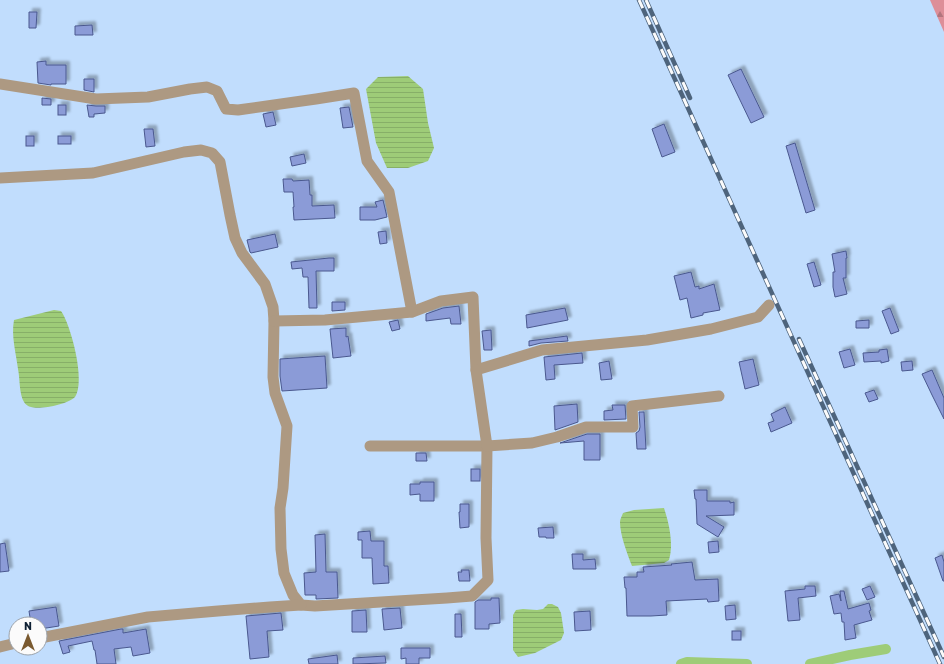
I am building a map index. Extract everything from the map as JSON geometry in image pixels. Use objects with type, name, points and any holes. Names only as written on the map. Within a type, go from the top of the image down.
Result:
[{"type":"street","points":[[0,84],[96,99],[148,97],[207,87],[217,91],[226,109],[238,110],[354,93],[367,161],[389,192],[412,312]]},
{"type":"street","points":[[0,178],[93,173],[184,152],[201,150],[212,153],[220,162],[235,238],[242,253],[265,284],[273,306],[273,378],[275,393],[287,426],[283,488],[280,508],[281,549],[284,573],[293,595],[301,605]]},
{"type":"street","points":[[48,636],[148,617],[248,608],[301,605],[315,606],[472,596],[488,580],[486,538],[487,446],[476,370],[473,297],[441,301],[412,312],[325,320],[274,321]]},
{"type":"street","points":[[476,370],[542,350],[647,340],[711,329],[758,317],[769,305]]},
{"type":"street","points":[[370,446],[487,446],[532,443],[557,437],[586,427],[633,427],[632,406],[719,396]]},
{"type":"green space","points":[[930,0],[944,0],[944,32]]},
{"type":"shaded area","points":[[408,76],[423,89],[428,123],[434,148],[428,161],[408,168],[387,168],[376,143],[366,89],[378,77]]},
{"type":"shaded area","points":[[54,310],[61,311],[73,340],[78,367],[78,390],[75,397],[67,402],[41,408],[30,407],[22,399],[21,395],[13,338],[14,320]]},
{"type":"shaded area","points":[[664,508],[671,541],[669,560],[664,563],[632,566],[621,533],[620,521],[623,513],[634,510]]},
{"type":"shaded area","points":[[548,604],[558,607],[561,613],[564,633],[561,640],[535,653],[518,657],[513,650],[513,615],[516,610],[543,609]]},
{"type":"building","points":[[29,12],[37,12],[36,28],[29,28]]},
{"type":"building","points":[[92,25],[93,35],[75,35],[75,26]]},
{"type":"building","points":[[46,61],[46,65],[66,65],[66,84],[51,85],[38,83],[37,62]]},
{"type":"building","points":[[741,69],[764,117],[751,123],[728,75]]},
{"type":"building","points":[[84,79],[94,79],[94,92],[84,90]]},
{"type":"building","points":[[42,98],[51,99],[51,105],[42,105]]},
{"type":"building","points":[[58,105],[66,105],[66,115],[58,115]]},
{"type":"building","points":[[87,105],[105,106],[105,113],[94,114],[94,117],[89,117]]},
{"type":"building","points":[[349,107],[353,127],[343,128],[340,108]]},
{"type":"building","points":[[273,112],[276,125],[266,127],[263,114]]},
{"type":"building","points":[[664,124],[675,152],[662,157],[652,129]]},
{"type":"building","points":[[144,129],[153,129],[155,146],[146,147]]},
{"type":"building","points":[[26,136],[34,136],[34,146],[26,146]]},
{"type":"building","points":[[58,136],[71,136],[71,144],[58,144]]},
{"type":"building","points":[[795,143],[815,210],[806,213],[786,146]]},
{"type":"building","points":[[304,154],[306,163],[292,166],[290,157]]},
{"type":"building","points":[[283,179],[292,179],[293,181],[309,180],[310,195],[312,195],[312,206],[334,205],[335,218],[294,220],[293,192],[284,192]]},
{"type":"building","points":[[383,200],[387,217],[375,220],[360,220],[360,207],[377,207],[375,202]]},
{"type":"building","points":[[386,231],[387,243],[380,244],[378,232]]},
{"type":"building","points":[[275,234],[278,247],[250,252],[247,240]]},
{"type":"building","points":[[846,251],[846,278],[843,278],[847,294],[835,297],[833,272],[835,272],[832,254]]},
{"type":"building","points":[[334,258],[334,271],[316,271],[317,308],[309,308],[308,277],[303,277],[302,268],[292,269],[291,262]]},
{"type":"building","points":[[814,262],[821,285],[814,287],[807,264]]},
{"type":"building","points":[[691,272],[695,287],[699,286],[699,289],[714,284],[720,310],[703,313],[703,315],[691,318],[687,298],[680,300],[674,276]]},
{"type":"building","points":[[332,302],[345,302],[345,310],[332,311]]},
{"type":"building","points":[[459,306],[461,324],[451,324],[450,318],[426,321],[426,314],[443,308]]},
{"type":"building","points":[[565,308],[568,320],[527,328],[526,315]]},
{"type":"building","points":[[890,308],[899,331],[891,334],[882,311]]},
{"type":"building","points":[[398,320],[400,329],[392,331],[389,322]]},
{"type":"building","points":[[869,320],[869,328],[856,328],[856,321]]},
{"type":"building","points":[[346,328],[346,337],[348,336],[351,356],[333,358],[330,329]]},
{"type":"building","points":[[491,330],[492,350],[484,350],[482,331]]},
{"type":"building","points":[[567,336],[568,341],[541,343],[529,346],[529,341]]},
{"type":"building","points":[[850,349],[855,365],[844,368],[839,352]]},
{"type":"building","points":[[887,349],[889,361],[881,363],[881,361],[864,362],[863,353],[879,352],[879,350]]},
{"type":"building","points":[[582,353],[583,363],[554,365],[555,379],[546,380],[544,357]]},
{"type":"building","points":[[325,356],[327,388],[282,391],[280,359]]},
{"type":"building","points":[[753,359],[759,385],[745,389],[739,362]]},
{"type":"building","points":[[609,361],[612,379],[601,380],[599,363]]},
{"type":"building","points":[[912,361],[913,370],[902,371],[901,362]]},
{"type":"building","points":[[932,370],[944,398],[944,419],[922,374]]},
{"type":"building","points":[[874,390],[878,399],[869,402],[865,393]]},
{"type":"building","points":[[577,404],[578,422],[555,430],[554,406]]},
{"type":"building","points":[[612,405],[625,405],[626,419],[604,420],[604,411],[613,410]]},
{"type":"building","points":[[785,407],[792,423],[771,432],[768,423],[774,421],[771,414]]},
{"type":"building","points":[[639,412],[644,412],[646,449],[637,449],[636,433],[639,431],[640,427]]},
{"type":"building","points":[[587,434],[600,434],[600,460],[584,460],[584,441],[560,443]]},
{"type":"building","points":[[416,453],[426,453],[427,461],[416,461]]},
{"type":"building","points":[[471,469],[480,469],[480,481],[471,481]]},
{"type":"building","points":[[420,482],[434,482],[434,501],[420,501],[420,494],[410,495],[410,484],[420,484]]},
{"type":"building","points":[[694,490],[707,490],[707,501],[734,502],[734,515],[706,516],[724,527],[718,537],[697,524],[696,499]]},
{"type":"building","points":[[460,504],[469,504],[469,527],[460,528]]},
{"type":"building","points":[[553,527],[554,538],[539,537],[538,528]]},
{"type":"building","points":[[370,531],[371,541],[384,541],[384,566],[388,566],[389,583],[373,584],[372,558],[362,558],[362,540],[358,540],[358,532]]},
{"type":"building","points":[[325,534],[326,572],[337,572],[338,598],[316,599],[316,595],[305,595],[304,573],[316,572],[315,535]]},
{"type":"building","points":[[718,541],[719,552],[709,553],[708,542]]},
{"type":"building","points":[[5,543],[9,571],[0,572],[0,544]]},
{"type":"building","points":[[572,554],[583,554],[583,560],[595,559],[596,569],[573,569]]},
{"type":"building","points":[[942,555],[944,562],[944,581],[935,558]]},
{"type":"building","points":[[692,562],[695,580],[718,579],[719,601],[708,602],[707,599],[666,601],[667,615],[627,616],[624,577],[637,577],[637,572],[644,572],[643,567]]},
{"type":"building","points":[[461,570],[469,570],[470,581],[459,581],[458,572],[462,572]]},
{"type":"building","points":[[805,586],[815,586],[816,596],[798,598],[800,620],[788,621],[785,591],[805,589]]},
{"type":"building","points":[[870,586],[875,597],[867,600],[862,589]]},
{"type":"building","points":[[840,591],[844,591],[848,609],[869,603],[871,610],[869,611],[872,620],[854,625],[856,638],[845,640],[844,622],[842,622],[841,613],[834,614],[830,596],[839,594],[841,601]]},
{"type":"building","points":[[491,598],[499,598],[500,623],[489,624],[489,629],[475,629],[475,602],[478,600],[491,600]]},
{"type":"building","points":[[735,605],[736,619],[726,620],[725,606]]},
{"type":"building","points":[[56,607],[59,626],[48,628],[48,616],[30,616],[29,611]]},
{"type":"building","points":[[400,608],[402,628],[384,630],[382,609]]},
{"type":"building","points":[[366,610],[367,632],[352,632],[352,611]]},
{"type":"building","points":[[590,611],[591,630],[575,631],[574,612]]},
{"type":"building","points":[[281,613],[283,630],[267,631],[269,657],[250,659],[246,616]]},
{"type":"building","points":[[455,614],[461,614],[462,637],[455,637]]},
{"type":"building","points":[[123,629],[123,633],[146,629],[150,653],[133,656],[131,647],[114,649],[116,664],[97,664],[92,641],[68,646],[70,652],[63,654],[59,641]]},
{"type":"building","points":[[732,631],[741,631],[741,640],[732,640]]},
{"type":"building","points":[[401,648],[430,648],[430,658],[419,658],[419,664],[406,664],[406,658],[401,659]]},
{"type":"building","points":[[337,655],[338,664],[309,664],[308,659]]},
{"type":"building","points":[[385,656],[386,663],[353,664],[353,658]]},
{"type":"waterway","points":[[810,664],[886,649]]},
{"type":"waterway","points":[[681,664],[687,662],[747,664]]},
{"type":"railway","points":[[639,0],[940,664]]},
{"type":"railway","points":[[646,0],[690,98]]},
{"type":"railway","points":[[799,339],[944,657]]}]
